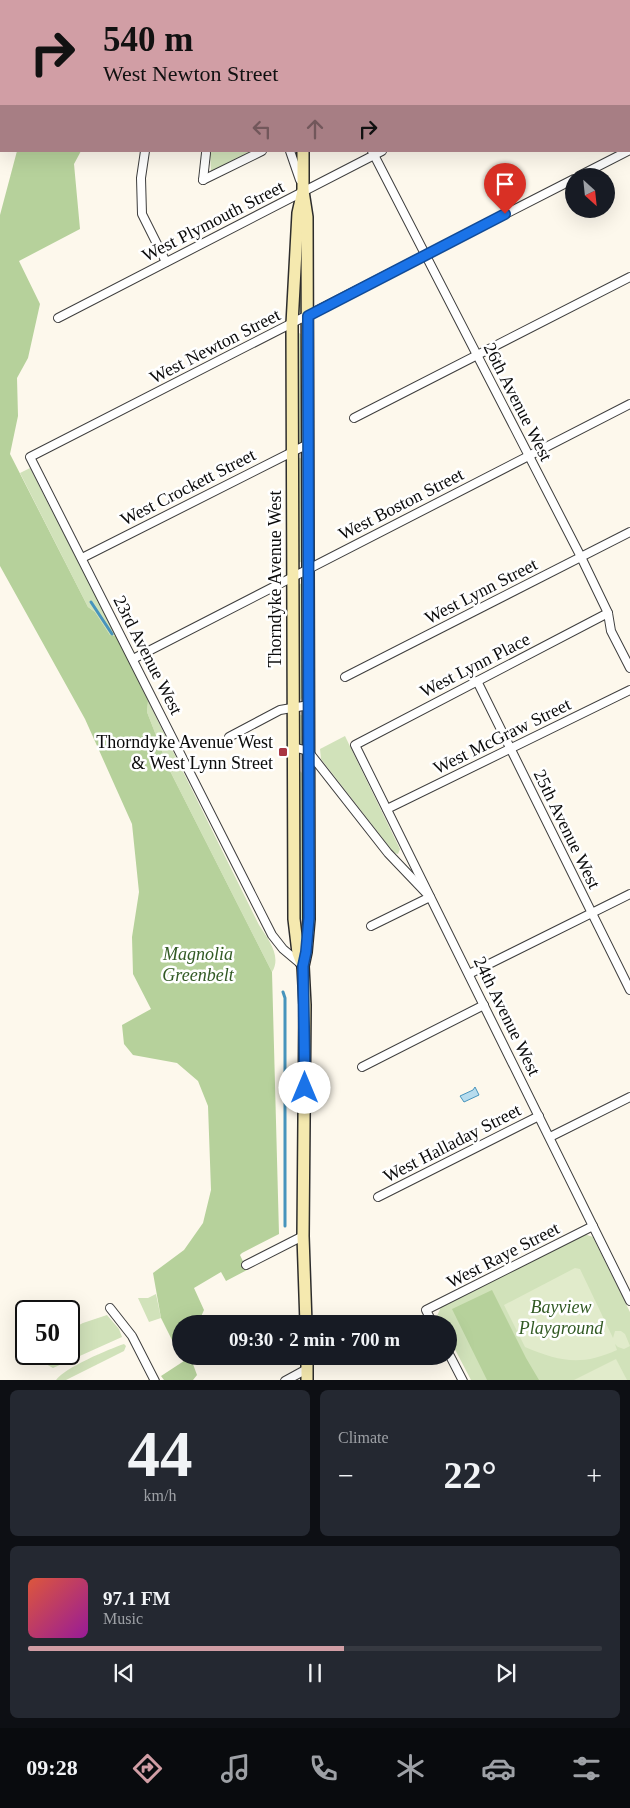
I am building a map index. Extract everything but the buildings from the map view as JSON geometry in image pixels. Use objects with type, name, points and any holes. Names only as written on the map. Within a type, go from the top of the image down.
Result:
[{"type":"main road","name":"Thorndyke Avenue West","points":[[303,152],[307,217],[309,568],[309,918],[303,966],[306,1315]]},
{"type":"main road","name":"Thorndyke Avenue West","points":[[303,966],[298,953],[294,919],[292,324],[298,213],[304,192]]},
{"type":"main road","points":[[307,1375],[312,1380]]},
{"type":"street","points":[[145,152],[141,178],[142,214],[166,262]]},
{"type":"street","points":[[206,153],[204,180],[260,152]]},
{"type":"street","points":[[290,152],[304,192]]},
{"type":"street","points":[[595,168],[627,152]]},
{"type":"street","name":"West Plymouth Street","points":[[58,318],[304,192],[373,153]]},
{"type":"street","name":"26th Avenue West","points":[[373,153],[581,556],[608,613],[611,631],[630,668]]},
{"type":"street","name":"West Newton Street","points":[[30,457],[565,184]]},
{"type":"street","points":[[354,418],[630,277]]},
{"type":"street","name":"West Boston Street","points":[[133,659],[630,404]]},
{"type":"street","name":"West Crockett Street","points":[[82,558],[308,444]]},
{"type":"street","name":"23rd Avenue West","points":[[30,457],[272,934],[283,949],[303,966]]},
{"type":"street","name":"West Lynn Street","points":[[345,676],[630,532]]},
{"type":"street","name":"West Lynn Place","points":[[355,744],[608,613]]},
{"type":"street","name":"25th Avenue West","points":[[477,681],[630,990]]},
{"type":"street","name":"West McGraw Street","points":[[387,809],[630,690]]},
{"type":"street","points":[[229,737],[280,710],[309,705]]},
{"type":"street","name":"24th Avenue West","points":[[355,744],[630,1301]]},
{"type":"street","points":[[293,747],[308,751],[388,853],[430,897],[371,926]]},
{"type":"street","points":[[470,974],[630,894]]},
{"type":"street","points":[[362,1067],[484,1005]]},
{"type":"street","points":[[550,1137],[630,1097]]},
{"type":"street","name":"West Halladay Street","points":[[378,1197],[539,1116]]},
{"type":"street","name":"West Raye Street","points":[[428,1315],[426,1310],[593,1226]]},
{"type":"street","points":[[246,1265],[304,1236]]},
{"type":"street","points":[[110,1308],[132,1336],[155,1380]]},
{"type":"street","points":[[455,1365],[463,1380]]},
{"type":"street","points":[[285,1380],[307,1375]]},
{"type":"green space","name":"Magnolia Greenbelt","points":[[17,152],[80,152],[74,164],[80,229],[19,261],[40,304],[28,358],[17,378],[18,416],[10,454],[88,607],[95,612],[110,635],[116,636],[148,701],[147,712],[169,769],[272,972],[279,1234],[240,1255],[247,1270],[226,1281],[221,1272],[194,1288],[204,1310],[202,1315],[172,1315],[172,1340],[161,1318],[153,1273],[184,1250],[203,1223],[211,1190],[208,1106],[198,1081],[177,1063],[133,1055],[124,1044],[122,1025],[151,1009],[133,974],[132,937],[139,892],[132,824],[85,719],[0,566],[0,215]]},
{"type":"green space","points":[[210,152],[250,152],[211,172]]},
{"type":"green space","points":[[301,211],[303,312],[297,313]]},
{"type":"green space","points":[[297,332],[301,334],[302,443],[298,446]]},
{"type":"green space","points":[[296,458],[302,459],[302,558],[301,562],[297,563]]},
{"type":"green space","points":[[30,468],[116,636],[110,635],[95,612],[88,607],[20,473]]},
{"type":"green space","points":[[302,583],[302,698],[299,701],[297,700],[298,585]]},
{"type":"green space","points":[[148,701],[259,925],[273,948],[275,966],[272,972],[169,769],[147,712]]},
{"type":"green space","points":[[299,714],[303,716],[303,741],[301,745],[298,741],[297,716]]},
{"type":"green space","points":[[345,736],[400,849],[398,854],[394,853],[321,759],[320,749]]},
{"type":"green space","points":[[300,771],[303,774],[303,919],[298,920],[298,772]]},
{"type":"green space","name":"Bayview Playground","points":[[584,1234],[593,1237],[630,1312],[630,1380],[471,1380],[457,1353],[457,1315],[437,1315],[441,1307]]},
{"type":"green space","points":[[575,1268],[580,1269],[613,1338],[615,1331],[621,1331],[625,1334],[630,1346],[624,1349],[615,1344],[617,1350],[582,1360],[560,1359],[525,1347],[504,1305]]},
{"type":"green space","points":[[492,1290],[539,1380],[487,1380],[457,1319],[457,1315],[455,1315],[452,1309]]},
{"type":"green space","points":[[156,1294],[161,1318],[149,1322],[138,1298],[148,1298]]},
{"type":"green space","points":[[107,1315],[119,1329],[122,1337],[80,1356],[80,1324]]},
{"type":"green space","points":[[124,1344],[126,1346],[124,1351],[66,1380],[56,1380],[68,1370],[98,1354]]},
{"type":"green space","points":[[616,1359],[627,1380],[574,1380]]},
{"type":"green space","points":[[48,1365],[60,1365],[53,1368]]},
{"type":"green space","points":[[178,1365],[193,1365],[197,1375],[193,1380],[164,1380],[161,1376]]},
{"type":"water","points":[[475,1087],[479,1095],[464,1102],[460,1096],[473,1090]]},
{"type":"waterway","points":[[91,602],[112,634]]},
{"type":"waterway","points":[[283,992],[285,998],[285,1226]]},
{"type":"place","name":"Thorndyke Avenue West & West Lynn Street","points":[[283,752]]},
{"type":"route","points":[[305,1088],[303,966],[309,918],[308,316],[505,214]]}]
